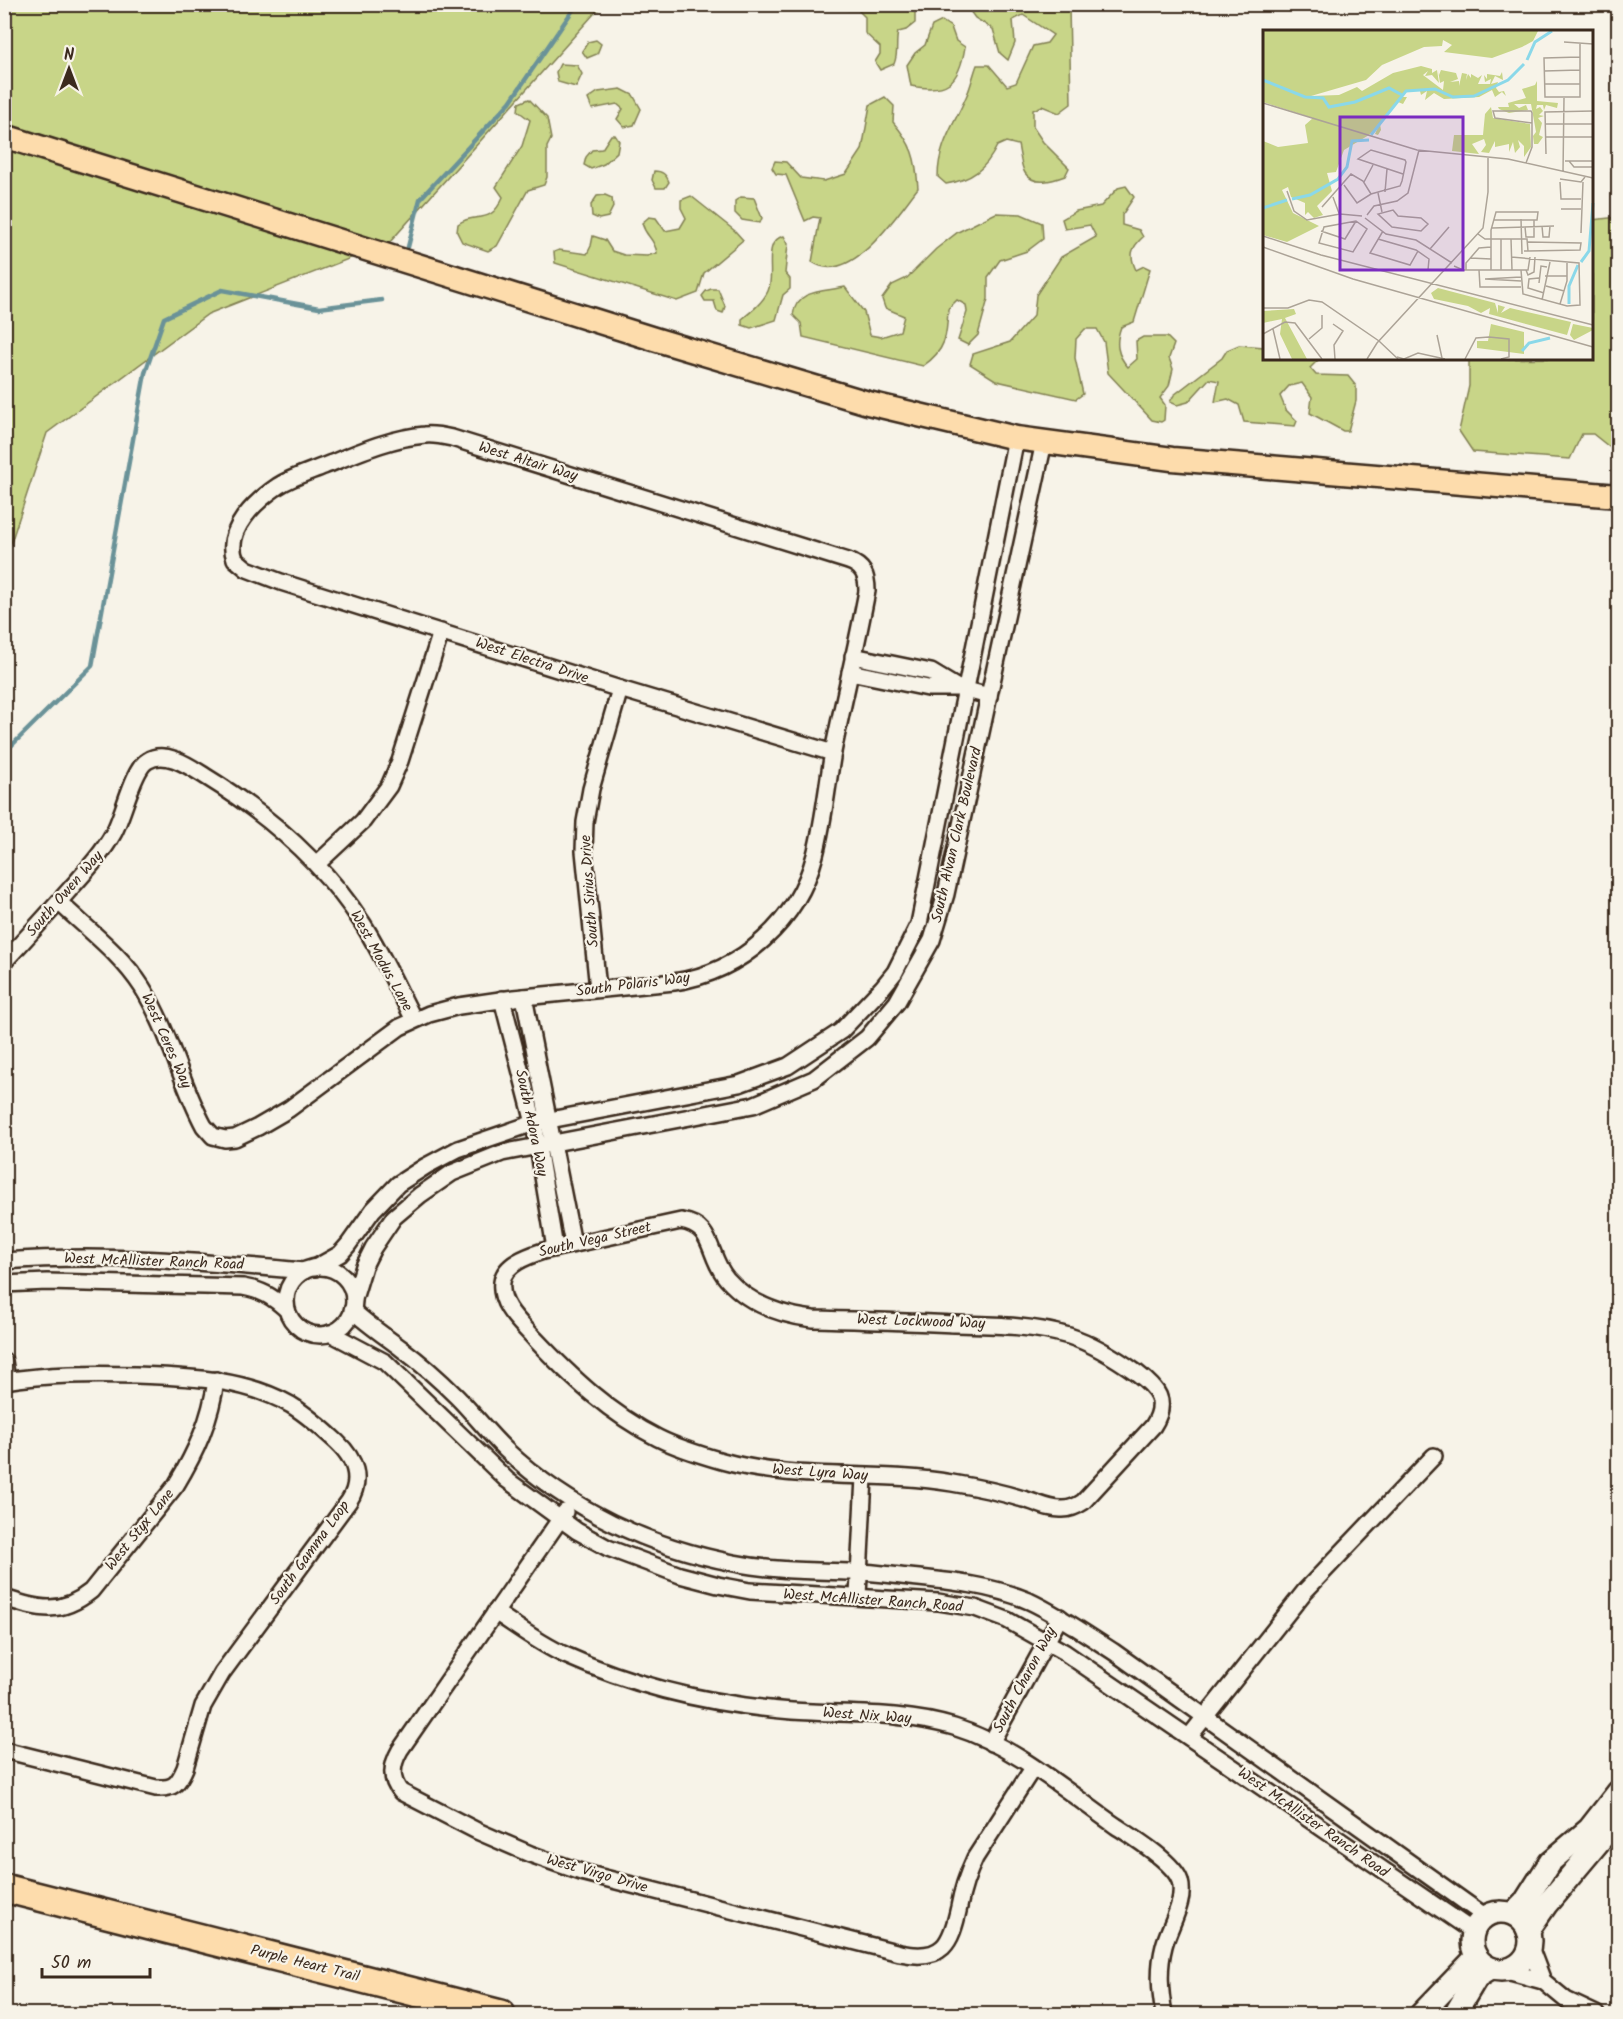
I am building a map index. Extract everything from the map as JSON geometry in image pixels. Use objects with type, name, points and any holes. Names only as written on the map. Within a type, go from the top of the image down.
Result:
[{"type":"highway","name":"Purple Heart Trail","points":[[4,1888],[501,2014]]},
{"type":"main road","points":[[4,136],[857,400],[1016,438],[1172,459],[1618,496]]},
{"type":"street","name":"West Altair Way","points":[[235,559],[232,546],[236,529],[277,486],[297,476],[372,448],[396,440],[427,435],[452,438],[837,557],[855,563],[864,571]]},
{"type":"street","name":"South Alvan Clark Boulevard","points":[[309,1269],[340,1254],[373,1209],[398,1184],[458,1149],[534,1123],[739,1084],[788,1066],[841,1031],[882,988],[895,972],[919,924],[962,689],[1016,438]]},
{"type":"street","name":"South Alvan Clark Boulevard","points":[[353,1305],[364,1266],[394,1217],[452,1173],[502,1153],[753,1105],[814,1079],[867,1038],[897,1002],[932,940],[946,894],[1044,442]]},
{"type":"street","name":"West Electra Drive","points":[[235,559],[248,569],[281,582],[620,689],[833,753]]},
{"type":"street","name":"South Polaris Way","points":[[213,1136],[230,1139],[258,1128],[289,1109],[388,1035],[414,1020],[451,1008],[502,999],[674,982],[699,977],[746,954],[776,927],[795,903],[810,871],[818,843],[833,753],[867,591],[864,571]]},
{"type":"street","points":[[317,864],[363,821],[389,786],[400,761],[441,632]]},
{"type":"street","points":[[853,656],[931,672],[962,689]]},
{"type":"street","points":[[850,672],[928,688],[962,689],[989,696]]},
{"type":"street","name":"South Sirius Drive","points":[[598,989],[585,860],[585,822],[591,789],[620,689]]},
{"type":"street","name":"West Modus Lane","points":[[150,759],[166,757],[174,759],[225,788],[285,833],[317,864],[362,921],[414,1020]]},
{"type":"street","name":"South Owen Way","points":[[4,962],[106,847],[120,820],[138,770],[150,759]]},
{"type":"street","name":"West Ceres Way","points":[[59,902],[112,951],[142,987],[162,1027],[201,1120],[213,1136]]},
{"type":"street","name":"South Adora Way","points":[[524,997],[573,1244]]},
{"type":"street","name":"South Adora Way","points":[[502,999],[534,1123],[555,1248]]},
{"type":"street","name":"South Vega Street","points":[[502,1281],[507,1270],[535,1253],[673,1222],[681,1221],[698,1225]]},
{"type":"street","name":"West Lockwood Way","points":[[698,1225],[704,1232],[713,1255],[726,1278],[743,1293],[767,1308],[795,1317],[1002,1325],[1051,1332],[1084,1342],[1117,1359],[1155,1389],[1161,1405]]},
{"type":"street","name":"West McAllister Ranch Road","points":[[4,1261],[97,1258],[309,1269]]},
{"type":"street","points":[[326,1268],[345,1279],[351,1288],[353,1305],[348,1320],[340,1328],[319,1335],[298,1328],[286,1309],[286,1298],[295,1278],[309,1269],[326,1268]]},
{"type":"street","name":"West Lyra Way","points":[[502,1281],[504,1300],[508,1308],[559,1364],[600,1401],[658,1438],[698,1454],[758,1469],[946,1482],[1003,1493],[1055,1509],[1070,1508],[1083,1502],[1153,1426],[1160,1415],[1161,1405]]},
{"type":"street","name":"West McAllister Ranch Road","points":[[4,1284],[47,1282],[243,1287],[261,1290],[286,1309]]},
{"type":"street","name":"West McAllister Ranch Road","points":[[353,1305],[365,1323],[405,1351],[457,1397],[508,1452],[571,1502],[660,1544],[711,1558],[763,1568],[859,1572],[968,1584],[997,1590],[1028,1601],[1060,1617],[1114,1652],[1480,1924]]},
{"type":"street","name":"West McAllister Ranch Road","points":[[330,1333],[385,1362],[507,1480],[560,1519],[608,1548],[646,1564],[718,1585],[787,1594],[938,1602],[975,1608],[1007,1620],[1064,1652],[1189,1737],[1480,1924]]},
{"type":"street","points":[[4,1361],[6,1381]]},
{"type":"street","name":"South Gamma Loop","points":[[4,1750],[156,1788],[168,1788],[174,1785],[181,1778],[185,1768],[203,1706],[222,1673],[354,1494],[357,1482],[354,1462],[347,1451],[330,1435],[290,1405],[238,1384],[177,1376],[81,1374],[6,1381]]},
{"type":"street","name":"West Styx Lane","points":[[4,1598],[38,1608],[53,1609],[80,1600],[91,1591],[176,1485],[204,1430],[216,1380]]},
{"type":"street","points":[[1189,1737],[1305,1592],[1434,1456]]},
{"type":"street","points":[[858,1596],[864,1477]]},
{"type":"street","name":"West Virgo Drive","points":[[571,1502],[400,1750],[393,1767],[394,1782],[401,1792],[477,1831],[530,1854],[581,1872],[900,1953],[922,1956],[940,1949],[948,1942],[975,1858],[1033,1768]]},
{"type":"street","name":"West Nix Way","points":[[495,1612],[563,1654],[596,1668],[672,1691],[711,1701],[754,1707],[793,1711],[881,1714],[924,1720],[956,1728],[991,1743],[1033,1768],[1130,1835],[1176,1872],[1181,1889],[1180,1898],[1164,1947],[1160,1978],[1164,2014]]},
{"type":"street","name":"South Charon Way","points":[[991,1743],[1060,1617]]},
{"type":"street","points":[[1513,1914],[1524,1903],[1550,1862],[1589,1829],[1618,1792]]},
{"type":"street","points":[[1421,2014],[1490,1965],[1512,1968],[1521,1963],[1529,1939],[1546,1905],[1618,1819]]},
{"type":"street","points":[[1543,1981],[1523,1922],[1513,1914],[1494,1913],[1480,1924],[1472,1941],[1490,1965],[1543,1981],[1566,2000],[1596,2014]]},
{"type":"street","points":[[1455,2014],[1477,1977],[1490,1965]]},
{"type":"green space","points":[[1034,4],[1069,7],[1071,104],[1059,113],[1042,106],[1033,110],[1033,127],[1043,142],[1069,168],[1065,176],[1060,178],[1034,180],[1025,173],[1018,145],[1006,142],[997,146],[988,161],[977,172],[963,180],[946,184],[938,177],[941,155],[968,93],[977,65],[989,65],[1007,86],[1016,83],[1033,46],[1047,43],[1053,35],[1023,15],[1013,20],[1015,43],[1008,60],[1000,53],[993,29],[975,18],[967,7],[968,5]]},
{"type":"green space","points":[[5,5],[602,5],[389,243],[208,314],[47,433],[5,561]]},
{"type":"green space","points":[[840,5],[902,5],[915,12],[915,23],[906,30],[898,32],[894,64],[880,70],[875,62],[880,54],[880,47],[865,33],[865,17],[858,10],[848,10]]},
{"type":"green space","points":[[942,21],[951,27],[956,41],[965,47],[959,70],[949,83],[942,86],[923,88],[911,86],[907,65],[915,53],[925,45],[932,26]]},
{"type":"green space","points":[[596,40],[601,44],[597,54],[587,58],[582,51],[588,42]]},
{"type":"green space","points":[[560,64],[577,65],[582,74],[576,87],[558,82],[556,72]]},
{"type":"green space","points":[[621,89],[633,95],[641,109],[634,125],[624,127],[617,119],[623,109],[617,104],[592,109],[588,99],[598,92]]},
{"type":"green space","points":[[885,97],[894,106],[893,122],[905,137],[912,152],[918,188],[886,229],[857,257],[842,265],[827,267],[812,262],[820,218],[813,217],[805,221],[786,175],[776,174],[772,168],[775,161],[786,162],[801,178],[824,181],[846,174],[862,150],[870,105]]},
{"type":"green space","points":[[529,99],[547,118],[551,139],[547,147],[547,177],[544,185],[528,190],[497,246],[488,251],[462,242],[457,232],[458,224],[493,212],[503,197],[496,187],[522,146],[530,120],[518,111],[519,103]]},
{"type":"green space","points":[[611,135],[615,135],[619,141],[617,152],[604,164],[591,169],[584,165],[586,157],[592,150],[602,149]]},
{"type":"green space","points":[[654,171],[661,172],[667,177],[669,182],[665,188],[656,188],[652,180]]},
{"type":"green space","points":[[1126,186],[1134,197],[1122,215],[1122,225],[1139,230],[1143,237],[1132,252],[1132,260],[1136,270],[1144,266],[1150,269],[1134,322],[1121,327],[1118,348],[1121,358],[1128,367],[1137,359],[1136,341],[1143,337],[1167,337],[1174,344],[1169,358],[1173,369],[1169,386],[1160,398],[1165,405],[1164,420],[1161,422],[1152,420],[1108,373],[1104,342],[1097,329],[1085,329],[1076,339],[1075,358],[1083,394],[1076,399],[997,381],[970,364],[973,354],[1010,342],[1034,315],[1036,295],[1061,257],[1096,237],[1090,225],[1065,229],[1062,219],[1076,211],[1101,206],[1118,188]]},
{"type":"green space","points":[[605,195],[612,198],[613,207],[608,217],[599,219],[592,216],[591,205],[597,196]]},
{"type":"green space","points":[[691,196],[743,240],[704,273],[698,293],[677,301],[555,263],[554,252],[559,250],[587,254],[593,236],[605,240],[612,251],[624,255],[647,256],[657,253],[642,223],[649,217],[656,218],[665,231],[680,228],[686,218],[681,208],[681,200]]},
{"type":"green space","points":[[741,197],[754,198],[762,218],[760,223],[742,220],[735,213],[735,201]]},
{"type":"green space","points":[[996,213],[1021,214],[1042,223],[1043,239],[1027,251],[1000,260],[988,277],[988,299],[978,335],[968,345],[958,340],[967,312],[966,305],[957,300],[948,309],[946,335],[941,348],[923,366],[803,337],[801,323],[793,315],[800,300],[812,293],[845,287],[864,312],[870,335],[881,337],[900,331],[904,316],[885,308],[882,299],[892,285],[907,278],[936,249],[958,232]]},
{"type":"green space","points":[[1618,217],[1618,454],[1593,434],[1582,434],[1570,459],[1473,452],[1459,431],[1469,386],[1469,360],[1593,360],[1593,220]]},
{"type":"green space","points":[[784,236],[788,244],[785,273],[790,279],[790,289],[783,295],[776,320],[751,328],[742,325],[742,319],[760,303],[768,291],[773,244]]},
{"type":"green space","points":[[711,289],[718,289],[725,306],[723,313],[717,311],[714,301],[705,301],[702,296]]},
{"type":"green space","points":[[1239,345],[1263,347],[1263,360],[1318,360],[1310,368],[1316,375],[1348,376],[1356,386],[1356,401],[1348,431],[1343,431],[1310,413],[1312,397],[1302,383],[1289,386],[1280,396],[1286,410],[1297,421],[1295,426],[1244,422],[1239,405],[1228,399],[1215,402],[1219,381],[1209,379],[1188,402],[1177,405],[1170,402],[1174,395],[1222,358],[1227,350]]},
{"type":"waterway","points":[[408,247],[420,199],[510,102],[577,4]]},
{"type":"waterway","points":[[4,753],[92,666],[145,373],[164,318],[222,290],[319,308],[382,300]]}]
